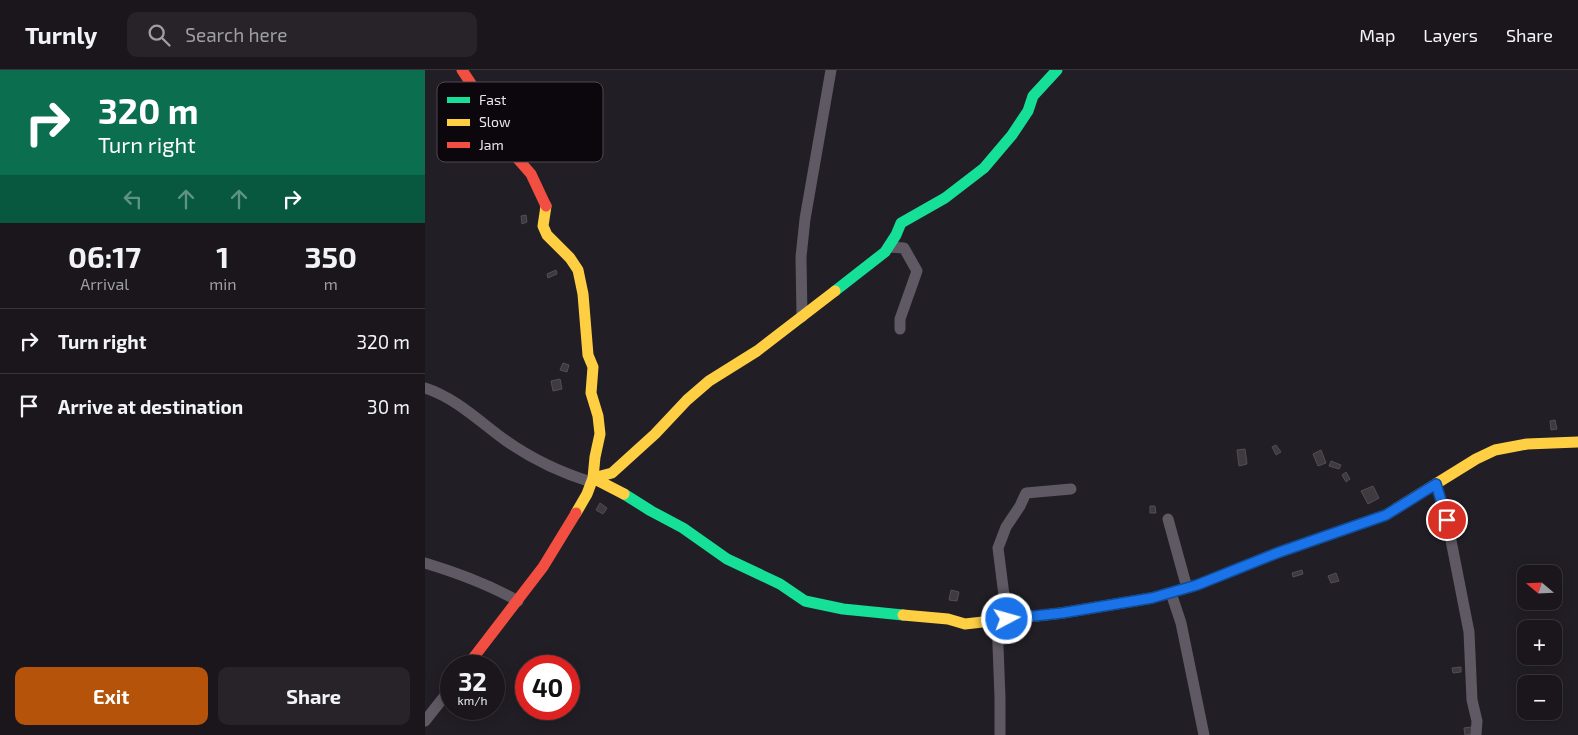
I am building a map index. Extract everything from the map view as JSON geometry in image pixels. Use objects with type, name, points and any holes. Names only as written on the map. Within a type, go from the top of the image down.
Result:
[{"type":"street","points":[[462,70],[470,82]]},
{"type":"street","points":[[802,317],[801,257],[805,220],[831,70]]},
{"type":"street","points":[[592,480],[613,473],[655,434],[687,400],[709,381],[757,351],[885,252],[901,223],[945,198],[984,168],[1012,135],[1028,111],[1033,96],[1057,70]]},
{"type":"street","points":[[476,655],[543,567],[587,494],[592,480],[600,434],[598,416],[591,393],[593,368],[588,355],[583,294],[578,270],[570,258],[547,235],[543,226],[546,205],[531,174],[520,162]]},
{"type":"street","points":[[889,247],[904,248],[917,271],[900,319],[900,329]]},
{"type":"street","points":[[425,388],[469,411],[505,440],[537,461],[568,475],[592,480],[614,488],[683,528],[727,559],[773,581],[805,601],[843,609],[948,619],[965,624],[1062,613],[1171,593],[1386,515],[1475,459],[1495,450],[1527,444],[1578,442]]},
{"type":"street","points":[[1436,484],[1447,520],[1469,632],[1471,700],[1477,721],[1476,735]]},
{"type":"street","points":[[1000,735],[1002,619],[998,548],[1006,527],[1026,493],[1071,489]]},
{"type":"street","points":[[1168,519],[1187,588]]},
{"type":"street","points":[[425,563],[453,571],[494,587],[518,601]]},
{"type":"street","points":[[1171,593],[1181,623],[1203,735]]},
{"type":"street","points":[[425,721],[440,702]]},
{"type":"building","points":[[526,215],[527,222],[522,224],[521,216]]},
{"type":"building","points":[[556,270],[557,274],[548,278],[547,274]]},
{"type":"building","points":[[563,363],[569,365],[567,372],[560,370]]},
{"type":"building","points":[[560,379],[562,389],[553,391],[551,381]]},
{"type":"building","points":[[1555,420],[1557,429],[1551,430],[1550,421]]},
{"type":"building","points":[[1276,445],[1281,452],[1276,455],[1272,447]]},
{"type":"building","points":[[1245,449],[1247,464],[1239,466],[1237,450]]},
{"type":"building","points":[[1321,450],[1326,463],[1318,466],[1313,454]]},
{"type":"building","points":[[1331,461],[1341,465],[1339,469],[1329,466]]},
{"type":"building","points":[[1346,472],[1350,479],[1346,482],[1342,475]]},
{"type":"building","points":[[1373,486],[1379,498],[1368,504],[1361,491]]},
{"type":"building","points":[[600,503],[607,508],[603,514],[596,510]]},
{"type":"building","points":[[1150,506],[1155,506],[1156,513],[1150,513]]},
{"type":"building","points":[[1302,570],[1303,574],[1293,577],[1292,573]]},
{"type":"building","points":[[1336,573],[1339,581],[1331,583],[1328,576]]},
{"type":"building","points":[[951,590],[959,592],[957,601],[949,600]]},
{"type":"building","points":[[1461,667],[1461,672],[1453,673],[1452,668]]},
{"type":"building","points":[[1471,727],[1472,734],[1465,735],[1464,728]]},
{"type":"traffic: fast","points":[[835,291],[885,252],[901,223],[945,198],[984,168],[1012,135],[1028,111],[1033,96],[1057,70]]},
{"type":"traffic: fast","points":[[624,494],[683,528],[727,559],[780,584],[805,601],[843,609],[903,615]]},
{"type":"traffic: fast","points":[[1098,607],[1152,598],[1197,585],[1277,553],[1386,515],[1397,508]]},
{"type":"traffic: slow","points":[[546,206],[543,226],[547,235],[570,258],[578,270],[583,294],[588,355],[593,367],[591,393],[598,416],[600,434],[593,478],[587,494],[576,513]]},
{"type":"traffic: slow","points":[[624,494],[593,478],[612,473],[709,381],[757,351],[835,291]]},
{"type":"traffic: slow","points":[[1397,508],[1476,459],[1495,450],[1527,444],[1578,442]]},
{"type":"traffic: slow","points":[[903,615],[948,619],[965,624],[1098,607]]},
{"type":"traffic: jam","points":[[462,70],[470,82]]},
{"type":"traffic: jam","points":[[521,162],[531,174],[546,206]]},
{"type":"traffic: jam","points":[[475,655],[543,567],[576,513]]},
{"type":"route","points":[[1007,619],[1062,613],[1152,598],[1197,585],[1277,553],[1386,515],[1436,484],[1447,520]]}]
